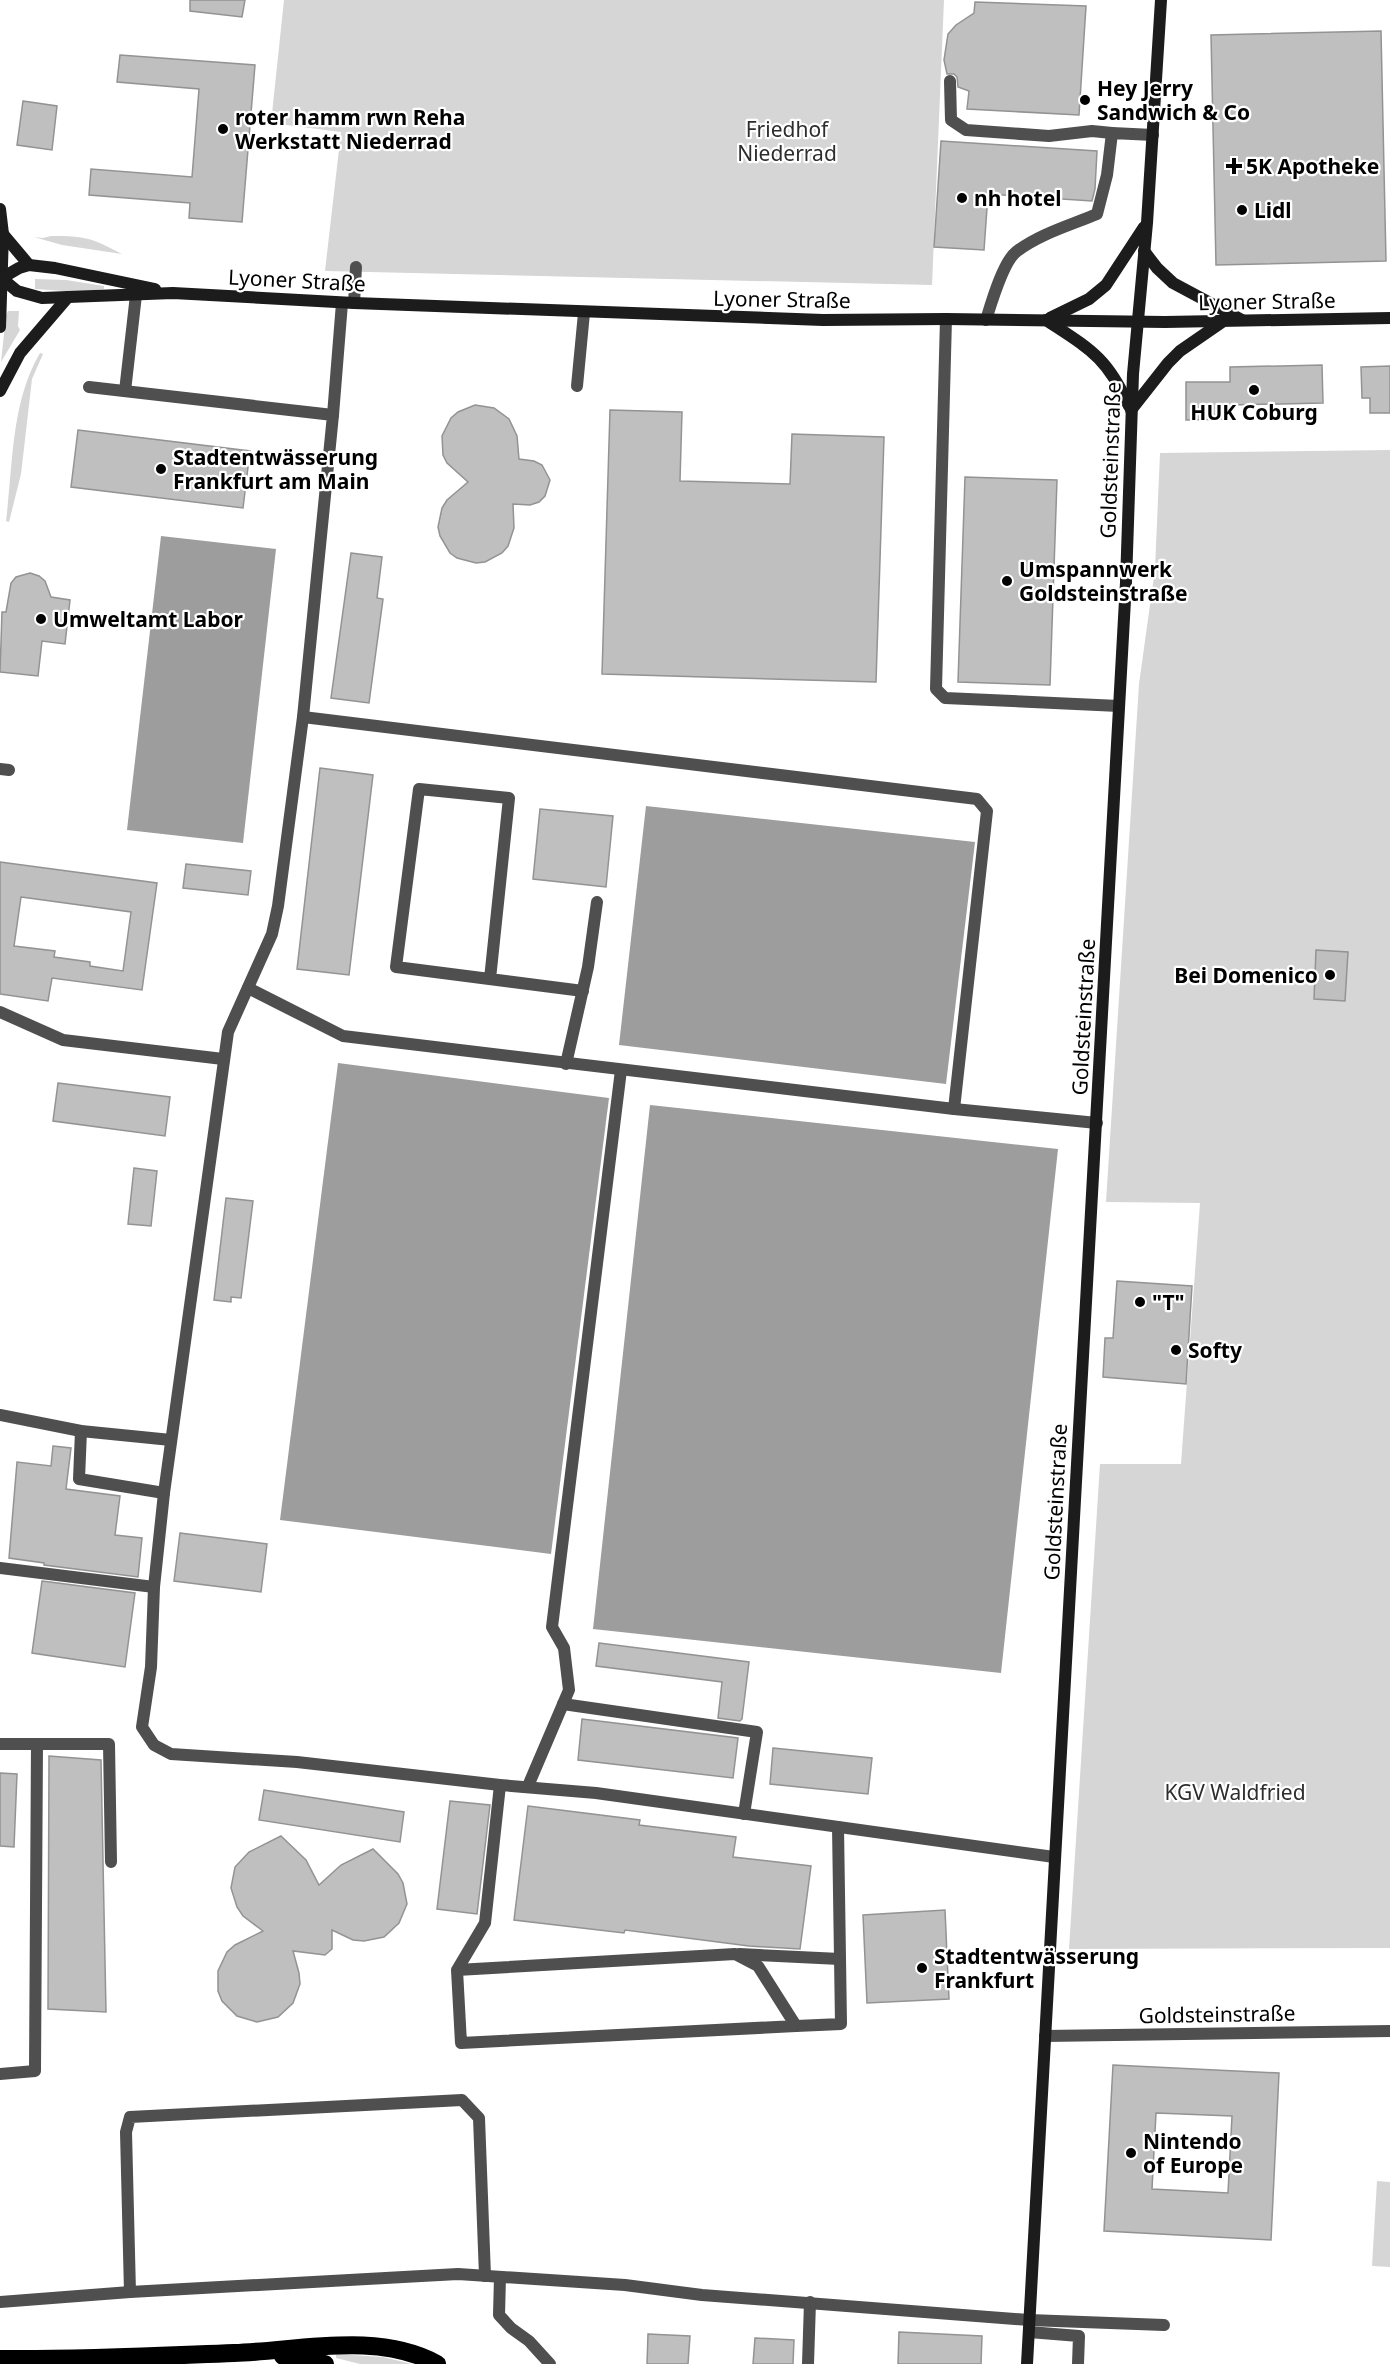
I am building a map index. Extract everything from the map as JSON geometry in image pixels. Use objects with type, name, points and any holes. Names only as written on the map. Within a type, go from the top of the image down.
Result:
[{"type":"highway","points":[[0,2359],[264,2352],[332,2346],[371,2347],[407,2352],[437,2364]]},
{"type":"highway","points":[[264,2352],[325,2364]]},
{"type":"street","name":"Goldsteinstraße","points":[[1027,2364],[1126,582],[1131,410],[1153,135],[1161,0]]},
{"type":"street","points":[[950,81],[951,120],[966,130],[1049,136],[1092,131],[1153,135]]},
{"type":"street","points":[[986,320],[996,288],[1015,253],[1097,213],[1107,175],[1112,133]]},
{"type":"street","points":[[0,209],[3,234],[0,327]]},
{"type":"street","points":[[1046,320],[1089,299],[1106,285],[1146,223]]},
{"type":"street","points":[[1,278],[29,265],[3,234]]},
{"type":"street","points":[[1144,251],[1173,283],[1243,321]]},
{"type":"street","name":"Lyoner Straße","points":[[29,265],[55,268],[173,293]]},
{"type":"street","points":[[356,267],[348,303],[333,415],[303,717],[278,906],[272,934],[228,1032],[223,1059],[164,1493],[154,1587],[151,1667],[142,1727],[154,1745],[171,1754],[297,1762],[500,1785],[528,1786],[1054,1857]]},
{"type":"street","name":"Lyoner Straße","points":[[1,278],[14,289],[42,298],[173,293],[584,313],[823,320],[1137,322],[1390,318]]},
{"type":"street","points":[[125,391],[136,294]]},
{"type":"street","points":[[0,391],[20,353],[68,297]]},
{"type":"street","points":[[577,386],[584,313]]},
{"type":"street","points":[[946,319],[936,689],[945,698],[1119,706]]},
{"type":"street","points":[[1046,320],[1091,350],[1105,364],[1118,380],[1131,410],[1180,351],[1223,321]]},
{"type":"street","points":[[89,387],[333,415]]},
{"type":"street","points":[[303,717],[977,799],[987,811],[954,1109]]},
{"type":"street","points":[[490,979],[509,798],[419,789],[396,967],[583,991]]},
{"type":"street","points":[[566,1064],[583,991],[597,902]]},
{"type":"street","points":[[248,988],[343,1036],[954,1109],[1096,1123]]},
{"type":"street","points":[[0,1012],[63,1040],[223,1059]]},
{"type":"street","points":[[528,1786],[568,1690],[564,1648],[552,1628],[621,1070]]},
{"type":"street","points":[[0,1415],[81,1431],[171,1440]]},
{"type":"street","points":[[81,1431],[79,1479],[164,1493]]},
{"type":"street","points":[[0,1568],[154,1587]]},
{"type":"street","points":[[563,1704],[757,1732],[744,1814]]},
{"type":"street","points":[[0,1744],[109,1744],[111,1862]]},
{"type":"street","points":[[0,2074],[35,2071],[37,1744]]},
{"type":"street","points":[[500,1785],[485,1923],[457,1970],[461,2043],[841,2024],[838,1827]]},
{"type":"street","points":[[457,1970],[735,1954],[840,1959]]},
{"type":"street","points":[[735,1954],[758,1966],[795,2026]]},
{"type":"street","name":"Goldsteinstraße","points":[[1045,2036],[1390,2031]]},
{"type":"street","points":[[130,2292],[126,2132],[130,2117],[462,2100],[479,2118],[485,2276]]},
{"type":"street","points":[[0,2302],[130,2292],[458,2274],[626,2285],[702,2295],[810,2302],[1029,2326],[1079,2336],[1078,2364]]},
{"type":"street","points":[[500,2277],[499,2315],[511,2328],[530,2341],[550,2364]]},
{"type":"street","points":[[808,2364],[810,2302]]},
{"type":"street","points":[[1029,2326],[1164,2325]]},
{"type":"green space","name":"Friedhof Niederrad","points":[[284,0],[944,0],[932,285],[325,271],[341,132],[271,123]]},
{"type":"green space","points":[[34,237],[88,239],[122,254],[62,245]]},
{"type":"green space","points":[[35,279],[66,280],[104,286],[104,289],[78,292],[35,289]]},
{"type":"green space","points":[[8,311],[19,311],[20,330],[1,362],[6,315]]},
{"type":"green space","points":[[40,353],[43,354],[32,379],[21,474],[9,522],[6,521],[18,413],[23,392]]},
{"type":"green space","name":"KGV Waldfried","points":[[1390,450],[1390,1948],[1069,1949],[1100,1464],[1181,1464],[1200,1203],[1106,1202],[1139,684],[1155,569],[1160,453]]},
{"type":"green space","points":[[1377,2181],[1390,2182],[1390,2267],[1372,2266]]},
{"type":"green space","points":[[336,2354],[383,2357],[412,2364],[360,2364],[336,2358]]},
{"type":"shaded area","points":[[161,536],[276,549],[243,843],[127,830]]},
{"type":"shaded area","points":[[646,806],[975,842],[946,1084],[619,1045]]},
{"type":"shaded area","points":[[338,1063],[609,1098],[551,1554],[280,1520]]},
{"type":"shaded area","points":[[650,1105],[1058,1149],[1001,1673],[593,1629]]},
{"type":"building","points":[[190,0],[245,0],[242,17],[190,11]]},
{"type":"building","points":[[975,2],[1086,6],[1079,115],[967,109],[969,91],[958,87],[957,77],[954,74],[947,74],[944,60],[948,34],[956,25],[974,13]]},
{"type":"building","points":[[1381,31],[1386,261],[1216,265],[1211,35]]},
{"type":"building","name":"roter hamm rwn Reha Werkstatt Niederrad","points":[[120,55],[255,65],[242,222],[189,218],[190,203],[89,195],[91,169],[192,177],[199,89],[117,82]]},
{"type":"building","points":[[23,101],[57,106],[52,150],[17,145]]},
{"type":"building","name":"nh hotel","points":[[941,141],[1097,151],[1092,201],[988,194],[984,250],[934,247]]},
{"type":"building","points":[[1322,365],[1323,403],[1232,405],[1232,419],[1186,420],[1186,382],[1230,382],[1230,367]]},
{"type":"building","points":[[1390,366],[1390,413],[1370,413],[1370,398],[1362,398],[1361,367]]},
{"type":"building","points":[[475,405],[494,408],[509,419],[517,436],[519,459],[534,461],[542,465],[550,480],[545,496],[539,502],[530,505],[513,504],[514,528],[508,546],[502,553],[485,562],[476,563],[457,558],[450,553],[440,536],[438,527],[442,508],[447,500],[468,482],[447,463],[443,455],[442,436],[451,418],[458,412]]},
{"type":"building","points":[[610,410],[682,412],[680,481],[790,484],[792,434],[884,437],[876,682],[602,674]]},
{"type":"building","name":"Stadtentwässerung Frankfurt am Main","points":[[78,430],[250,451],[243,508],[71,487]]},
{"type":"building","name":"Umspannwerk Goldsteinstraße","points":[[965,477],[1057,480],[1050,685],[958,682]]},
{"type":"building","points":[[351,553],[382,557],[377,598],[383,599],[369,703],[331,698]]},
{"type":"building","points":[[30,573],[45,581],[51,597],[70,600],[65,644],[42,641],[38,676],[0,672],[2,612],[6,612],[11,583],[16,577]]},
{"type":"building","points":[[320,768],[373,775],[349,975],[297,969]]},
{"type":"building","points":[[540,809],[613,816],[606,887],[533,879]]},
{"type":"building","points":[[0,862],[157,883],[142,990],[52,978],[48,1001],[0,994]],"holes":[[[21,897],[131,912],[123,971],[90,966],[90,962],[54,957],[55,951],[14,946]]]},
{"type":"building","points":[[186,864],[251,871],[248,895],[183,888]]},
{"type":"building","points":[[1316,950],[1348,952],[1345,1001],[1314,999]]},
{"type":"building","points":[[58,1083],[170,1097],[165,1136],[53,1121]]},
{"type":"building","points":[[134,1168],[157,1171],[151,1226],[128,1224]]},
{"type":"building","points":[[226,1198],[253,1201],[241,1298],[231,1297],[231,1302],[214,1300]]},
{"type":"building","points":[[1117,1281],[1192,1286],[1186,1384],[1103,1377],[1105,1338],[1113,1338]]},
{"type":"building","points":[[53,1446],[71,1448],[66,1489],[120,1496],[115,1535],[142,1538],[138,1577],[44,1565],[44,1563],[9,1558],[17,1462],[51,1466]]},
{"type":"building","points":[[180,1533],[267,1544],[261,1592],[174,1581]]},
{"type":"building","points":[[42,1581],[135,1593],[125,1667],[32,1653]]},
{"type":"building","points":[[599,1643],[749,1662],[742,1719],[740,1721],[718,1718],[722,1682],[596,1666]]},
{"type":"building","points":[[582,1719],[738,1738],[733,1778],[578,1760]]},
{"type":"building","points":[[773,1748],[872,1758],[868,1794],[770,1784]]},
{"type":"building","points":[[49,1756],[101,1760],[106,2012],[48,2009]]},
{"type":"building","points":[[0,1773],[17,1774],[14,1847],[0,1846]]},
{"type":"building","points":[[264,1790],[404,1812],[400,1842],[259,1820]]},
{"type":"building","points":[[450,1801],[490,1805],[477,1914],[437,1909]]},
{"type":"building","points":[[528,1806],[640,1820],[639,1825],[736,1837],[733,1857],[811,1866],[800,1949],[749,1946],[625,1930],[624,1933],[514,1920]]},
{"type":"building","points":[[281,1836],[306,1860],[319,1885],[341,1865],[373,1849],[398,1874],[403,1883],[407,1904],[399,1923],[384,1937],[364,1941],[353,1940],[332,1930],[332,1949],[325,1955],[293,1951],[300,1984],[293,2003],[278,2017],[257,2022],[237,2016],[222,2001],[218,1991],[218,1971],[227,1952],[235,1945],[263,1931],[243,1916],[237,1907],[231,1888],[235,1867],[249,1852]]},
{"type":"building","points":[[945,1910],[949,1999],[867,2003],[863,1915]]},
{"type":"building","name":"Nintendo of Europe","points":[[1113,2065],[1279,2073],[1271,2240],[1104,2231]],"holes":[[[1156,2113],[1232,2116],[1228,2193],[1152,2189]]]},
{"type":"building","points":[[899,2332],[982,2336],[981,2364],[898,2364]]},
{"type":"building","points":[[648,2334],[690,2336],[688,2364],[647,2364]]},
{"type":"building","points":[[755,2338],[794,2340],[793,2364],[753,2364]]},
{"type":"place","name":"Hey Jerry Sandwich & Co","points":[[1085,100]]},
{"type":"place","name":"roter hamm rwn Reha Werkstatt Niederrad","points":[[223,129]]},
{"type":"place","name":"5K Apotheke","points":[[1234,166]]},
{"type":"place","name":"nh hotel","points":[[962,198]]},
{"type":"place","name":"Lidl","points":[[1242,210]]},
{"type":"place","name":"HUK Coburg","points":[[1254,390]]},
{"type":"place","name":"Stadtentwässerung Frankfurt am Main","points":[[161,469]]},
{"type":"place","name":"Umspannwerk Goldsteinstraße","points":[[1007,581]]},
{"type":"place","name":"Umweltamt Labor","points":[[41,619]]},
{"type":"place","name":"Bei Domenico","points":[[1330,975]]},
{"type":"place","name":"\"T\"","points":[[1140,1302]]},
{"type":"place","name":"Softy","points":[[1176,1350]]},
{"type":"place","name":"Stadtentwässerung Frankfurt","points":[[922,1968]]},
{"type":"place","name":"Nintendo of Europe","points":[[1131,2153]]}]
